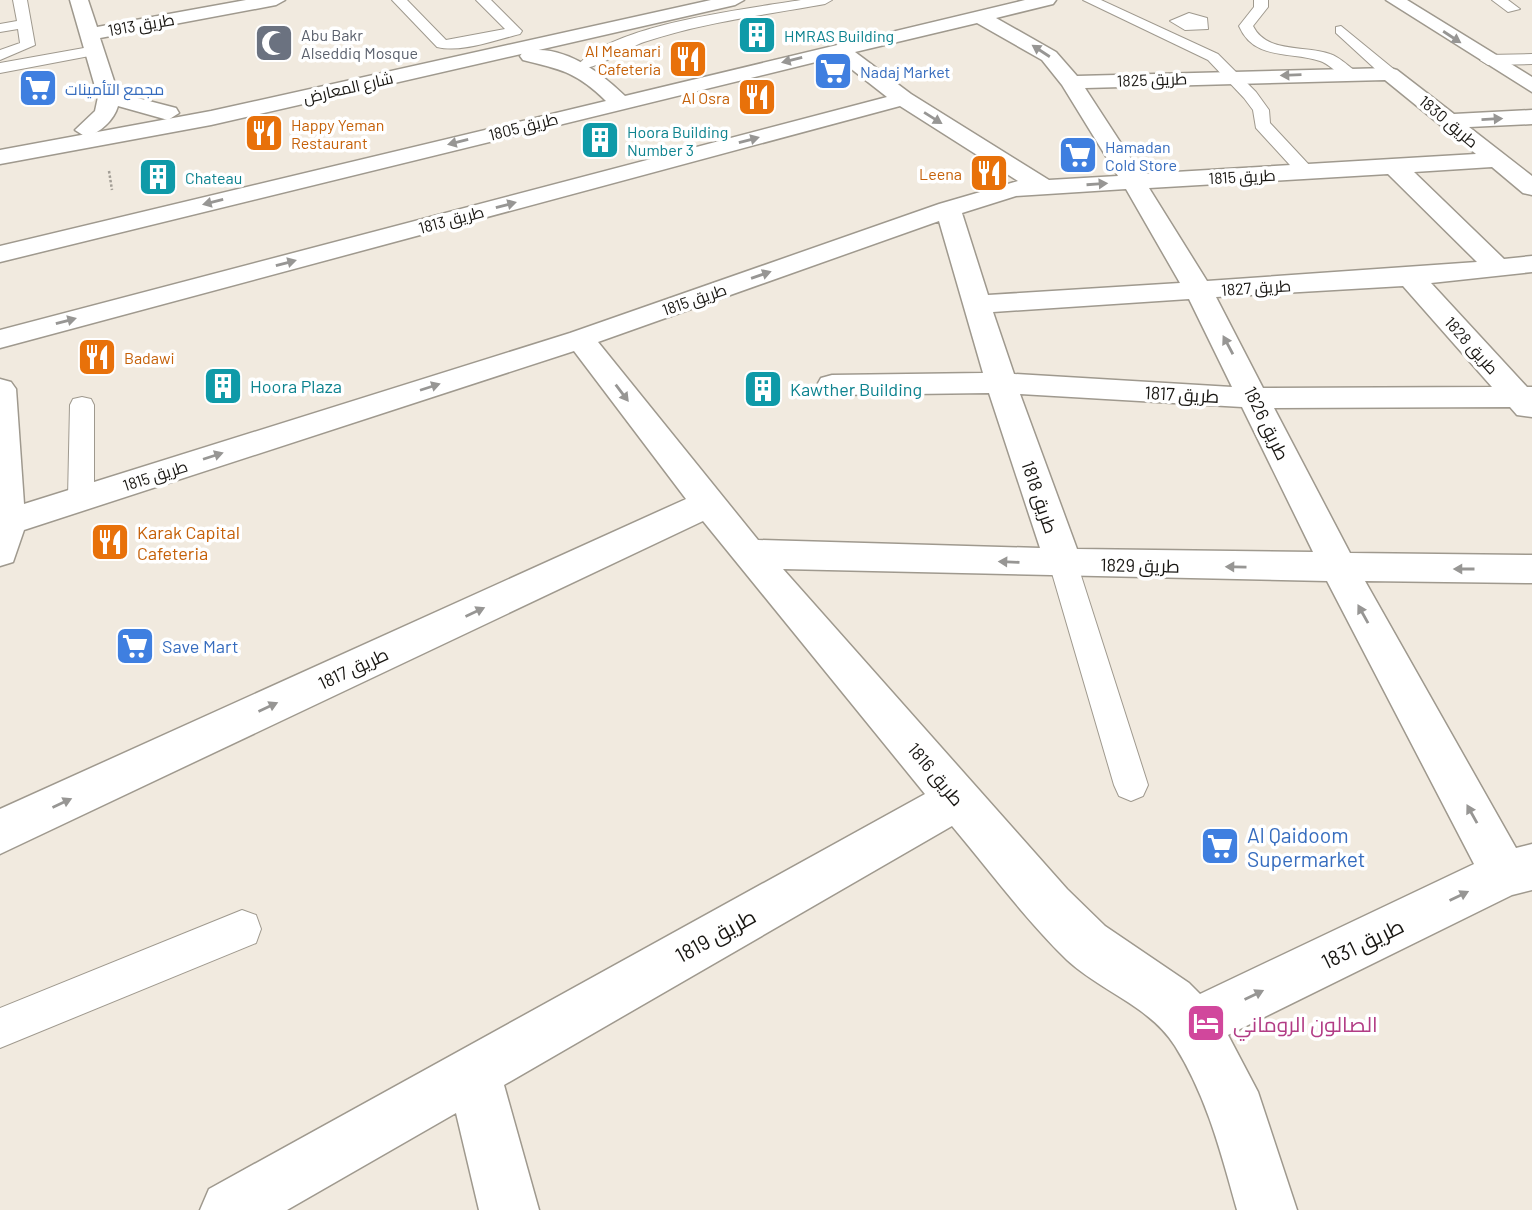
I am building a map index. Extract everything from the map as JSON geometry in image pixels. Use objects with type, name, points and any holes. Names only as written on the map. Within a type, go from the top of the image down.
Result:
[{"type":"street","points":[[79,0],[109,97],[105,113],[86,130]]},
{"type":"street","name":"طريق 1913","points":[[92,42],[276,0]]},
{"type":"street","name":"شارع المعارض","points":[[0,149],[681,0]]},
{"type":"street","name":"شارع المعارض","points":[[0,157],[211,118],[735,0]]},
{"type":"street","name":"طريق 1805","points":[[0,254],[1047,0]]},
{"type":"street","points":[[1395,0],[1532,86]]},
{"type":"street","name":"طريق 1826","points":[[977,15],[1049,56],[1071,82],[1199,291],[1339,568],[1518,870]]},
{"type":"street","points":[[0,173],[530,56],[587,60],[629,23]]},
{"type":"street","points":[[838,49],[903,99],[1042,186]]},
{"type":"street","points":[[587,60],[619,102]]},
{"type":"street","points":[[1354,73],[1390,74]]},
{"type":"street","name":"طريق 1825","points":[[1071,82],[1354,73]]},
{"type":"street","name":"طريق 1830","points":[[1390,74],[1452,121],[1495,160],[1532,188]]},
{"type":"street","points":[[109,97],[168,113]]},
{"type":"street","name":"طريق 1813","points":[[0,339],[903,99]]},
{"type":"street","points":[[1452,121],[1532,117]]},
{"type":"street","name":"طريق 1815","points":[[4,537],[81,498],[580,339],[948,209],[1014,189],[1495,160]]},
{"type":"street","points":[[1396,168],[1497,267]]},
{"type":"street","name":"طريق 1818","points":[[948,209],[1001,383],[1063,563]]},
{"type":"street","name":"طريق 1827","points":[[979,304],[1410,277],[1532,264]]},
{"type":"street","name":"طريق 1828","points":[[1410,277],[1527,402]]},
{"type":"street","name":"طريق 1816","points":[[580,339],[748,554],[1049,906],[1087,944],[1171,1001],[1193,1025],[1230,1092],[1267,1210]]},
{"type":"street","name":"طريق 1817","points":[[832,385],[1001,383],[1255,398],[1527,402]]},
{"type":"street","points":[[0,389],[4,537]]},
{"type":"street","name":"طريق 1817","points":[[0,832],[707,504]]},
{"type":"street","name":"طريق 1829","points":[[748,554],[1063,563],[1532,569]]},
{"type":"street","name":"طريق 1819","points":[[230,1210],[958,799]]},
{"type":"street","name":"طريق 1831","points":[[1193,1025],[1518,870]]},
{"type":"street","points":[[473,1072],[509,1210]]},
{"type":"lane","points":[[400,0],[442,44],[456,44],[515,31],[482,0]]},
{"type":"lane","points":[[587,60],[663,32],[825,0]]},
{"type":"lane","points":[[1090,0],[1201,51],[1233,76],[1261,110],[1262,124],[1306,173]]},
{"type":"lane","points":[[1247,31],[1248,22],[1261,7],[1261,0]]},
{"type":"lane","points":[[1499,0],[1513,9]]},
{"type":"lane","points":[[0,55],[28,45],[17,2]]},
{"type":"lane","points":[[0,28],[24,24]]},
{"type":"lane","points":[[1214,27],[1247,31],[1262,45],[1327,58],[1354,73]]},
{"type":"lane","points":[[1341,30],[1390,74]]},
{"type":"lane","points":[[0,68],[92,42]]},
{"type":"lane","points":[[1488,60],[1532,59]]},
{"type":"lane","points":[[81,498],[82,405]]},
{"type":"lane","name":"طريق 1818","points":[[1063,563],[1131,785]]},
{"type":"lane","points":[[0,1028],[242,929]]},
{"type":"place","name":"HMRAS Building","points":[[757,35]]},
{"type":"place","name":"Abu Bakr Alseddiq Mosque","points":[[274,43]]},
{"type":"place","name":"Al Meamari Cafeteria","points":[[688,59]]},
{"type":"place","name":"Nadaj Market","points":[[833,71]]},
{"type":"place","name":"مجمع التأمينات","points":[[38,88]]},
{"type":"place","name":"Al Osra","points":[[757,97]]},
{"type":"place","name":"Happy Yeman Restaurant","points":[[264,133]]},
{"type":"place","name":"Hoora Building Number 3","points":[[600,140]]},
{"type":"place","name":"Hamadan Cold Store","points":[[1078,155]]},
{"type":"place","name":"Leena","points":[[989,173]]},
{"type":"place","name":"Chateau","points":[[158,177]]},
{"type":"place","name":"Badawi","points":[[97,357]]},
{"type":"place","name":"Hoora Plaza","points":[[223,386]]},
{"type":"place","name":"Kawther Building","points":[[763,389]]},
{"type":"place","name":"Karak Capital Cafeteria","points":[[110,542]]},
{"type":"place","name":"Save Mart","points":[[135,646]]},
{"type":"place","name":"Al Qaidoom Supermarket","points":[[1220,846]]},
{"type":"place","name":"الصالون الروماني","points":[[1206,1023]]}]
